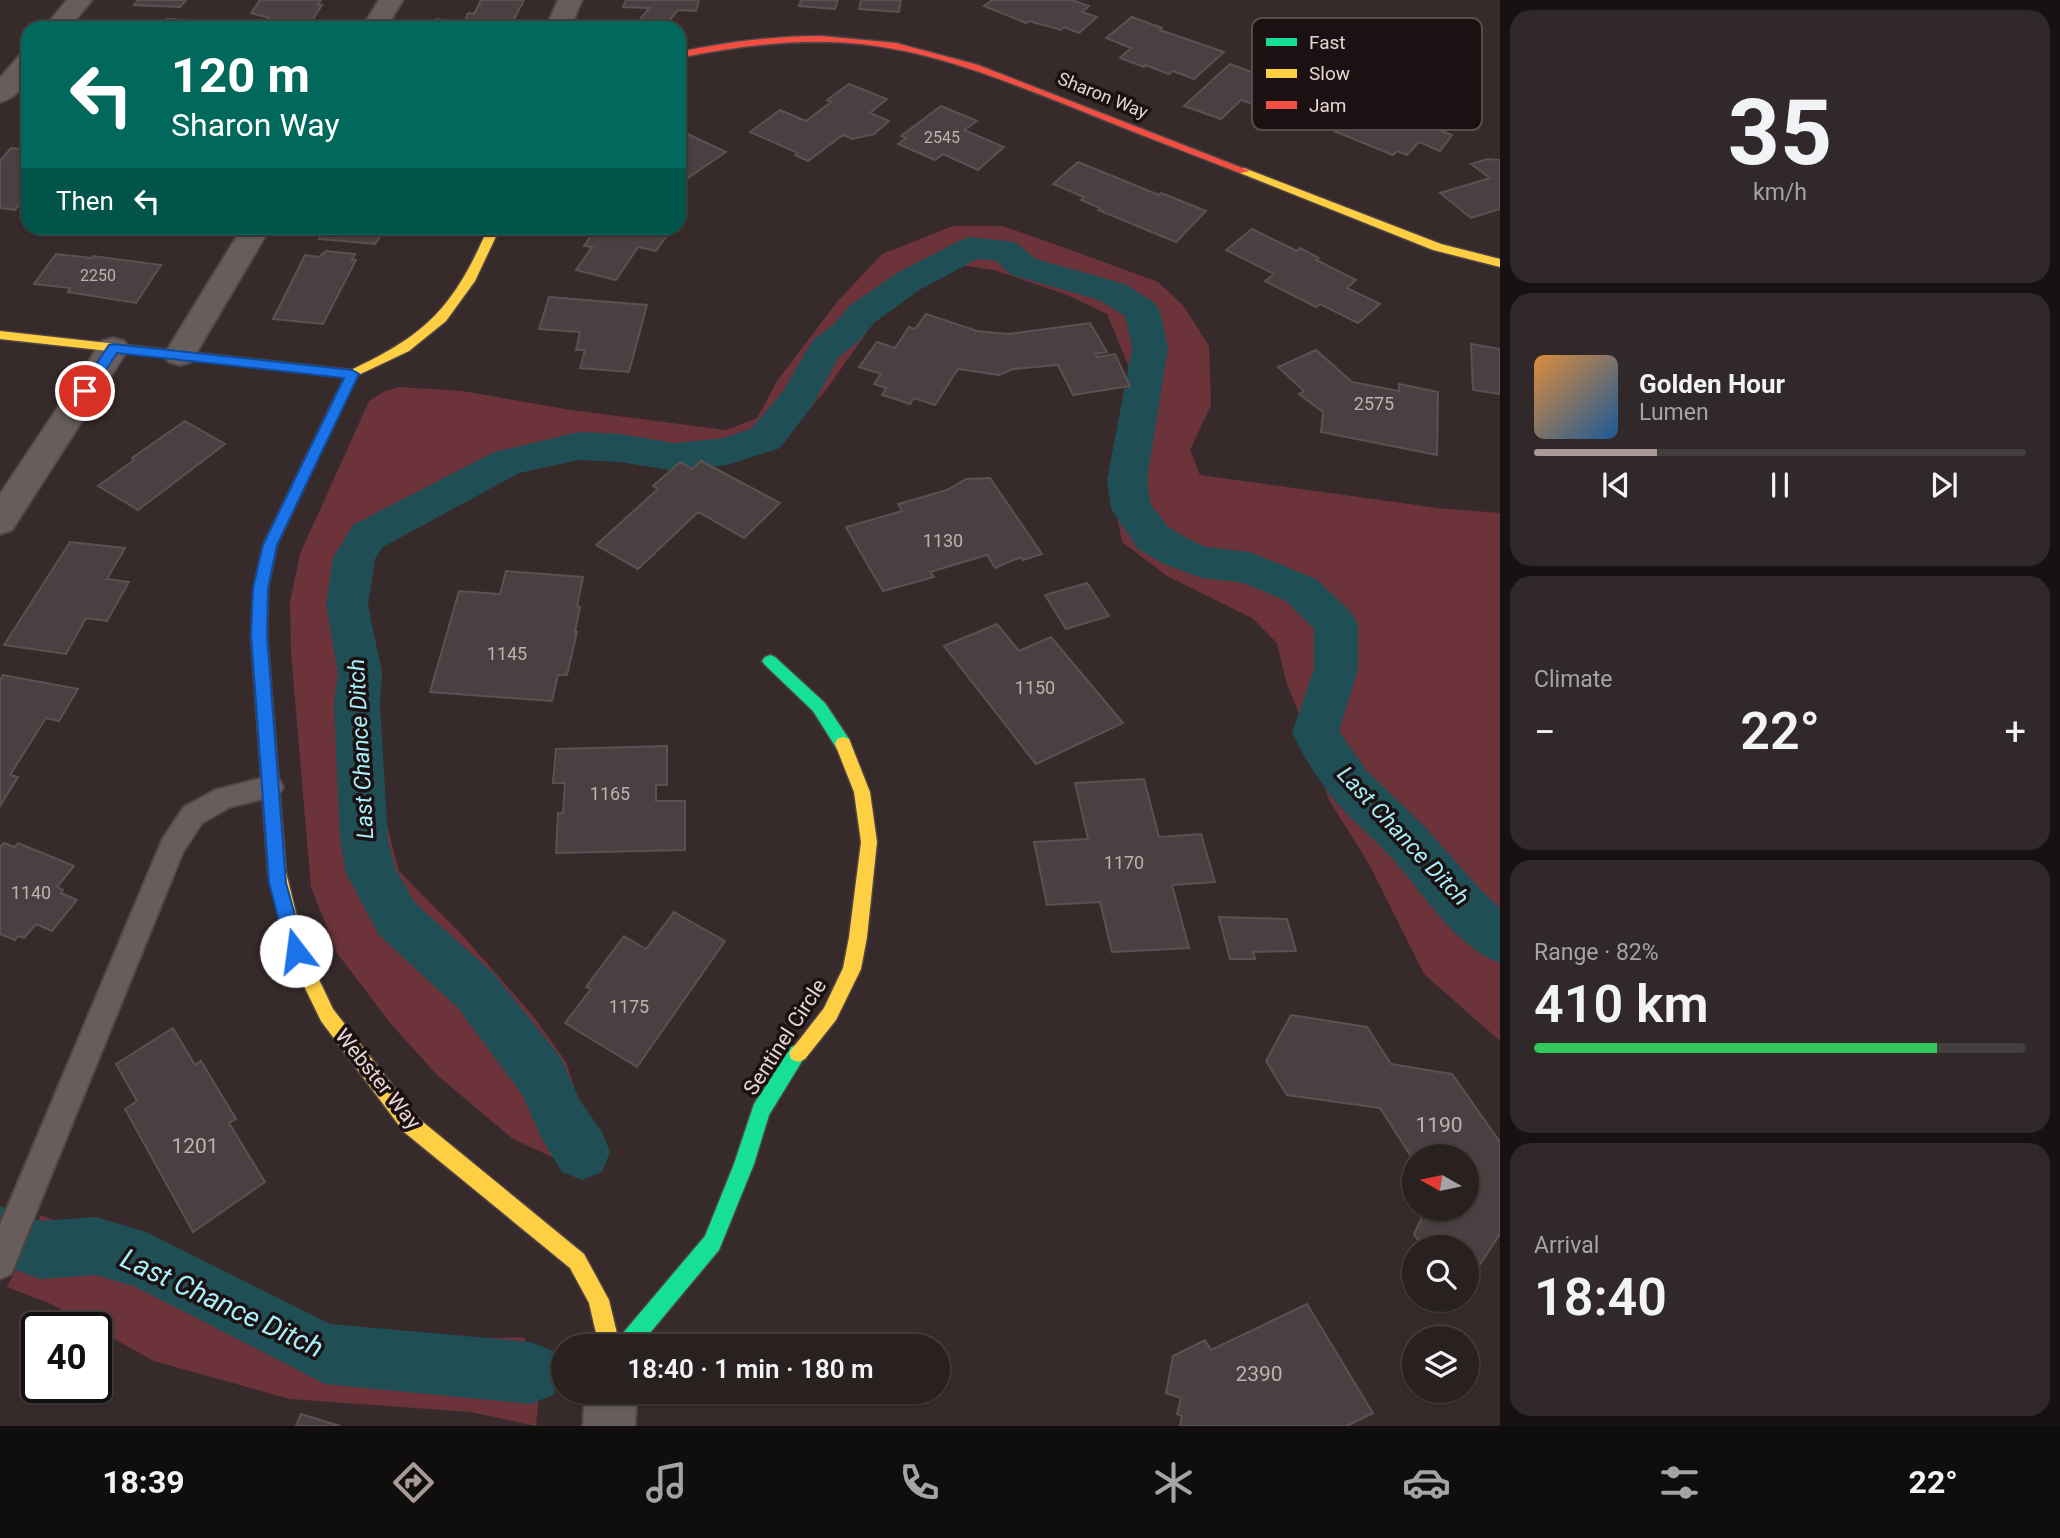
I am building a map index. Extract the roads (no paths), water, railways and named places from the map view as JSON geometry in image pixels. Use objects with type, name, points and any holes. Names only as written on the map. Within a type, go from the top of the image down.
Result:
[{"type":"street","points":[[62,21],[80,0]]},
{"type":"street","points":[[378,21],[391,0]]},
{"type":"street","points":[[561,21],[570,0]]},
{"type":"street","name":"Sharon Way","points":[[686,53],[761,40],[809,37],[853,39],[936,53],[979,66],[1437,247],[1500,263]]},
{"type":"street","points":[[0,94],[21,69]]},
{"type":"street","points":[[180,355],[252,235]]},
{"type":"street","points":[[0,335],[352,374],[389,358],[426,334],[455,307],[471,280],[491,235]]},
{"type":"street","points":[[0,521],[113,348]]},
{"type":"street","name":"Webster Way","points":[[352,374],[270,545],[261,588],[259,635],[278,883],[296,951],[327,1015],[411,1125],[577,1261],[598,1300],[607,1334]]},
{"type":"street","name":"Sentinel Circle","points":[[635,1334],[712,1243],[744,1164],[761,1111],[793,1059],[830,1014],[852,969],[869,842],[862,792],[845,747],[819,706],[770,661]]},
{"type":"street","points":[[609,1426],[610,1404]]},
{"type":"lane","points":[[0,1264],[172,846],[193,815],[224,798],[270,787]]},
{"type":"waterway","name":"Last Chance Ditch","points":[[582,1152],[560,1118],[542,1076],[476,991],[397,919],[371,873],[364,840],[357,704],[360,673],[347,605],[354,558],[368,536],[508,462],[579,446],[620,448],[675,457],[727,451],[766,438],[799,397],[825,350],[847,332],[862,314],[909,281],[971,248],[1003,250],[1024,267],[1112,292],[1142,311],[1150,348],[1127,480],[1131,508],[1153,538],[1179,553],[1202,562],[1250,568],[1301,590],[1336,624],[1336,669],[1315,733],[1349,784],[1407,841],[1462,905],[1500,940]]},
{"type":"waterway","name":"Last Chance Ditch","points":[[0,1235],[40,1250],[96,1246],[146,1261],[325,1354],[531,1373]]}]
